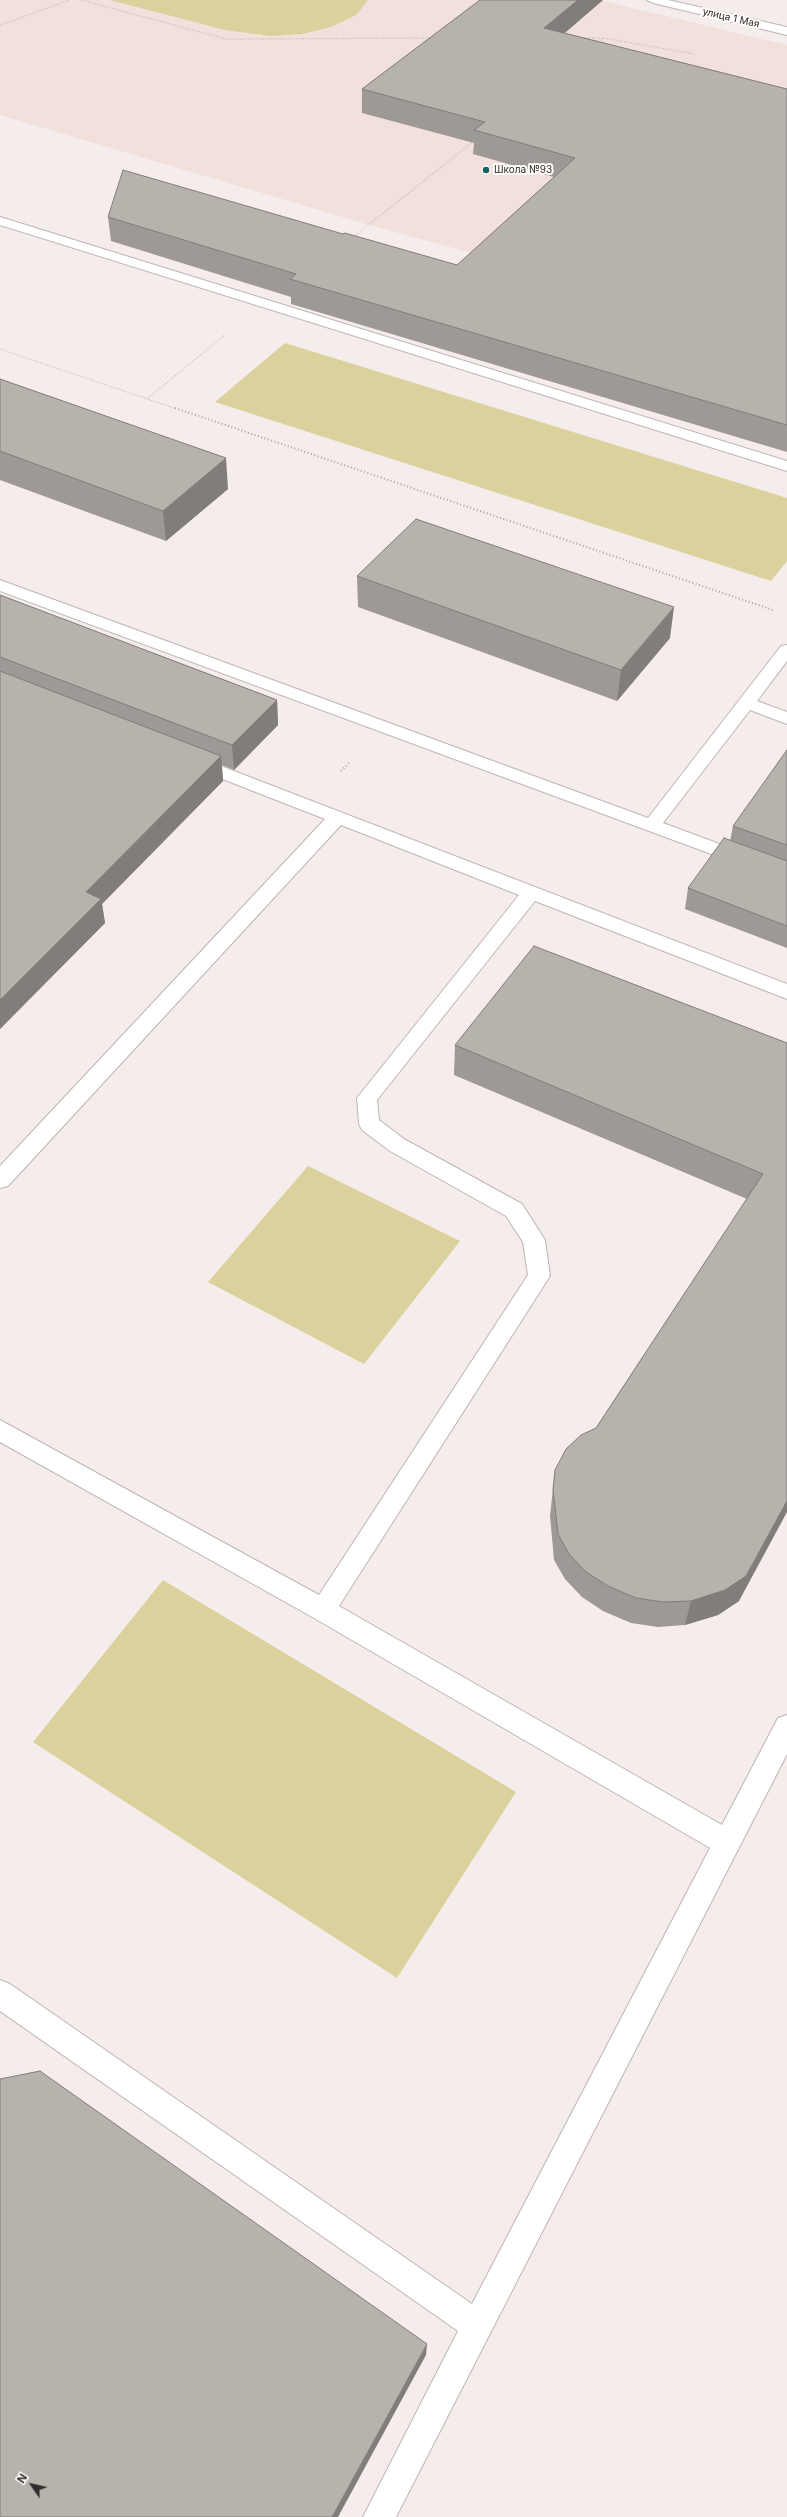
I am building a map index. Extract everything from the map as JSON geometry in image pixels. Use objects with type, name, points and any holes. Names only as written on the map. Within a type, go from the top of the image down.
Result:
[{"type":"street","name":"улица 1 Мая","points":[[652,0],[787,32]]},
{"type":"street","points":[[0,221],[787,466]]},
{"type":"street","points":[[0,585],[787,876]]},
{"type":"street","points":[[652,826],[787,650]]},
{"type":"street","points":[[746,703],[787,718]]},
{"type":"street","points":[[176,754],[787,992]]},
{"type":"street","points":[[0,1180],[338,817]]},
{"type":"street","points":[[323,1610],[539,1276],[534,1240],[514,1210],[396,1145],[369,1124],[367,1098],[531,893]]},
{"type":"street","points":[[0,1430],[323,1610],[727,1843]]},
{"type":"street","points":[[379,2517],[787,1727]]},
{"type":"street","points":[[0,1994],[477,2326]]},
{"type":"path","points":[[0,25],[70,0]]},
{"type":"path","points":[[81,0],[226,39],[441,38]]},
{"type":"path","points":[[580,38],[603,38],[695,54]]},
{"type":"path","points":[[591,47],[603,38]]},
{"type":"path","points":[[351,239],[480,136]]},
{"type":"path","points":[[148,398],[265,303]]},
{"type":"path","points":[[0,349],[780,612]]},
{"type":"path","points":[[307,806],[384,726]]},
{"type":"shaded area","name":"Школа №93","points":[[0,0],[599,0],[787,45],[787,339],[369,225],[0,115]]},
{"type":"shaded area","points":[[110,0],[368,0],[356,15],[331,27],[302,34],[270,36],[225,30]]},
{"type":"shaded area","points":[[285,343],[787,498],[787,561],[771,581],[215,402]]},
{"type":"shaded area","points":[[308,1166],[460,1241],[364,1364],[208,1282]]},
{"type":"shaded area","points":[[163,1580],[516,1792],[397,1978],[33,1742]]},
{"type":"building","points":[[480,0],[578,0],[544,28],[787,89],[787,425],[290,279],[296,274],[108,217],[123,170],[343,234],[345,233],[457,265],[575,158],[474,130],[485,122],[362,89]]},
{"type":"building","points":[[0,379],[226,458],[163,511],[0,451]]},
{"type":"building","points":[[416,519],[674,607],[621,670],[357,576]]},
{"type":"building","points":[[0,595],[277,700],[232,745],[0,657]]},
{"type":"building","points":[[0,671],[221,756],[86,892],[101,899],[0,1000]]},
{"type":"building","points":[[787,750],[787,845],[733,826]]},
{"type":"building","points":[[724,838],[787,861],[787,926],[688,888]]},
{"type":"building","points":[[534,946],[787,1043],[787,1501],[746,1576],[725,1590],[691,1601],[663,1602],[636,1598],[608,1586],[586,1572],[569,1554],[558,1534],[553,1489],[555,1470],[566,1449],[581,1435],[596,1428],[763,1174],[455,1045]]},
{"type":"building","points":[[40,2071],[427,2344],[332,2517],[0,2517],[0,2079]]},
{"type":"place","name":"Школа №93","points":[[486,170]]}]
